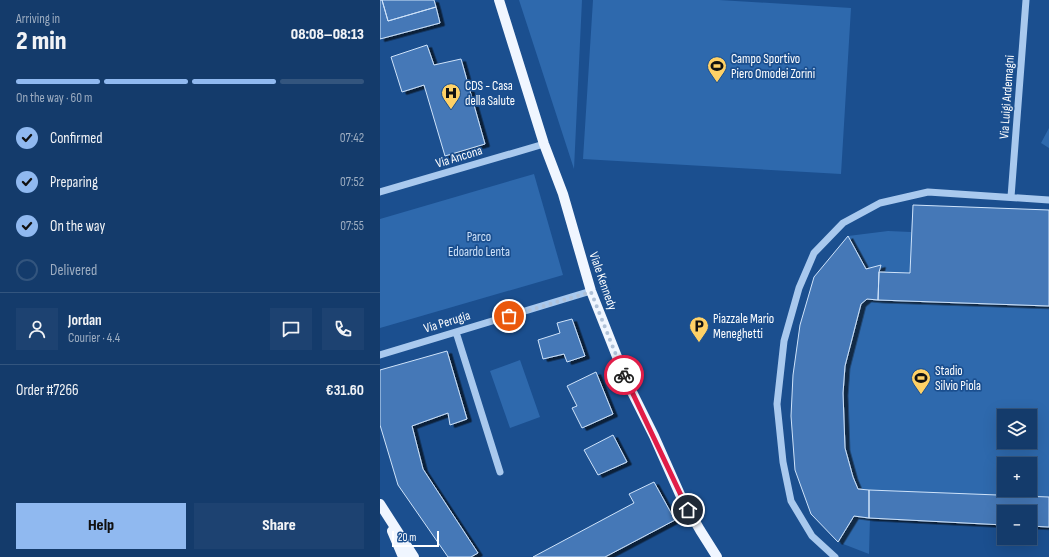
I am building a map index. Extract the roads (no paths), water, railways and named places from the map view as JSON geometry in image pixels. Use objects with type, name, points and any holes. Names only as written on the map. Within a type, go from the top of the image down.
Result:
[{"type":"main road","name":"Viale Kennedy","points":[[499,0],[544,144],[562,194],[591,292],[627,382],[654,436],[682,499],[717,557]]},
{"type":"main road","points":[[381,506],[403,557]]},
{"type":"main road","points":[[381,506],[414,557]]},
{"type":"street","name":"Via Luigi Ardemagni","points":[[1011,197],[1026,0]]},
{"type":"street","name":"Via Ancona","points":[[380,192],[544,144]]},
{"type":"street","points":[[835,557],[812,536],[791,501],[783,462],[777,404],[784,341],[798,288],[814,253],[843,223],[880,203],[928,192],[1049,200]]},
{"type":"street","name":"Via Perugia","points":[[380,355],[591,292]]},
{"type":"street","points":[[456,332],[500,472]]},
{"type":"place","name":"Campo Sportivo Piero Omodei Zorini","points":[[717,83]]},
{"type":"place","name":"CDS - Casa della Salute","points":[[451,110]]},
{"type":"place","name":"Piazzale Mario Meneghetti","points":[[699,343]]},
{"type":"place","name":"Stadio Silvio Piola","points":[[921,395]]},
{"type":"park label","name":"Parco Edoardo Lenta","points":[[479,244]]}]
